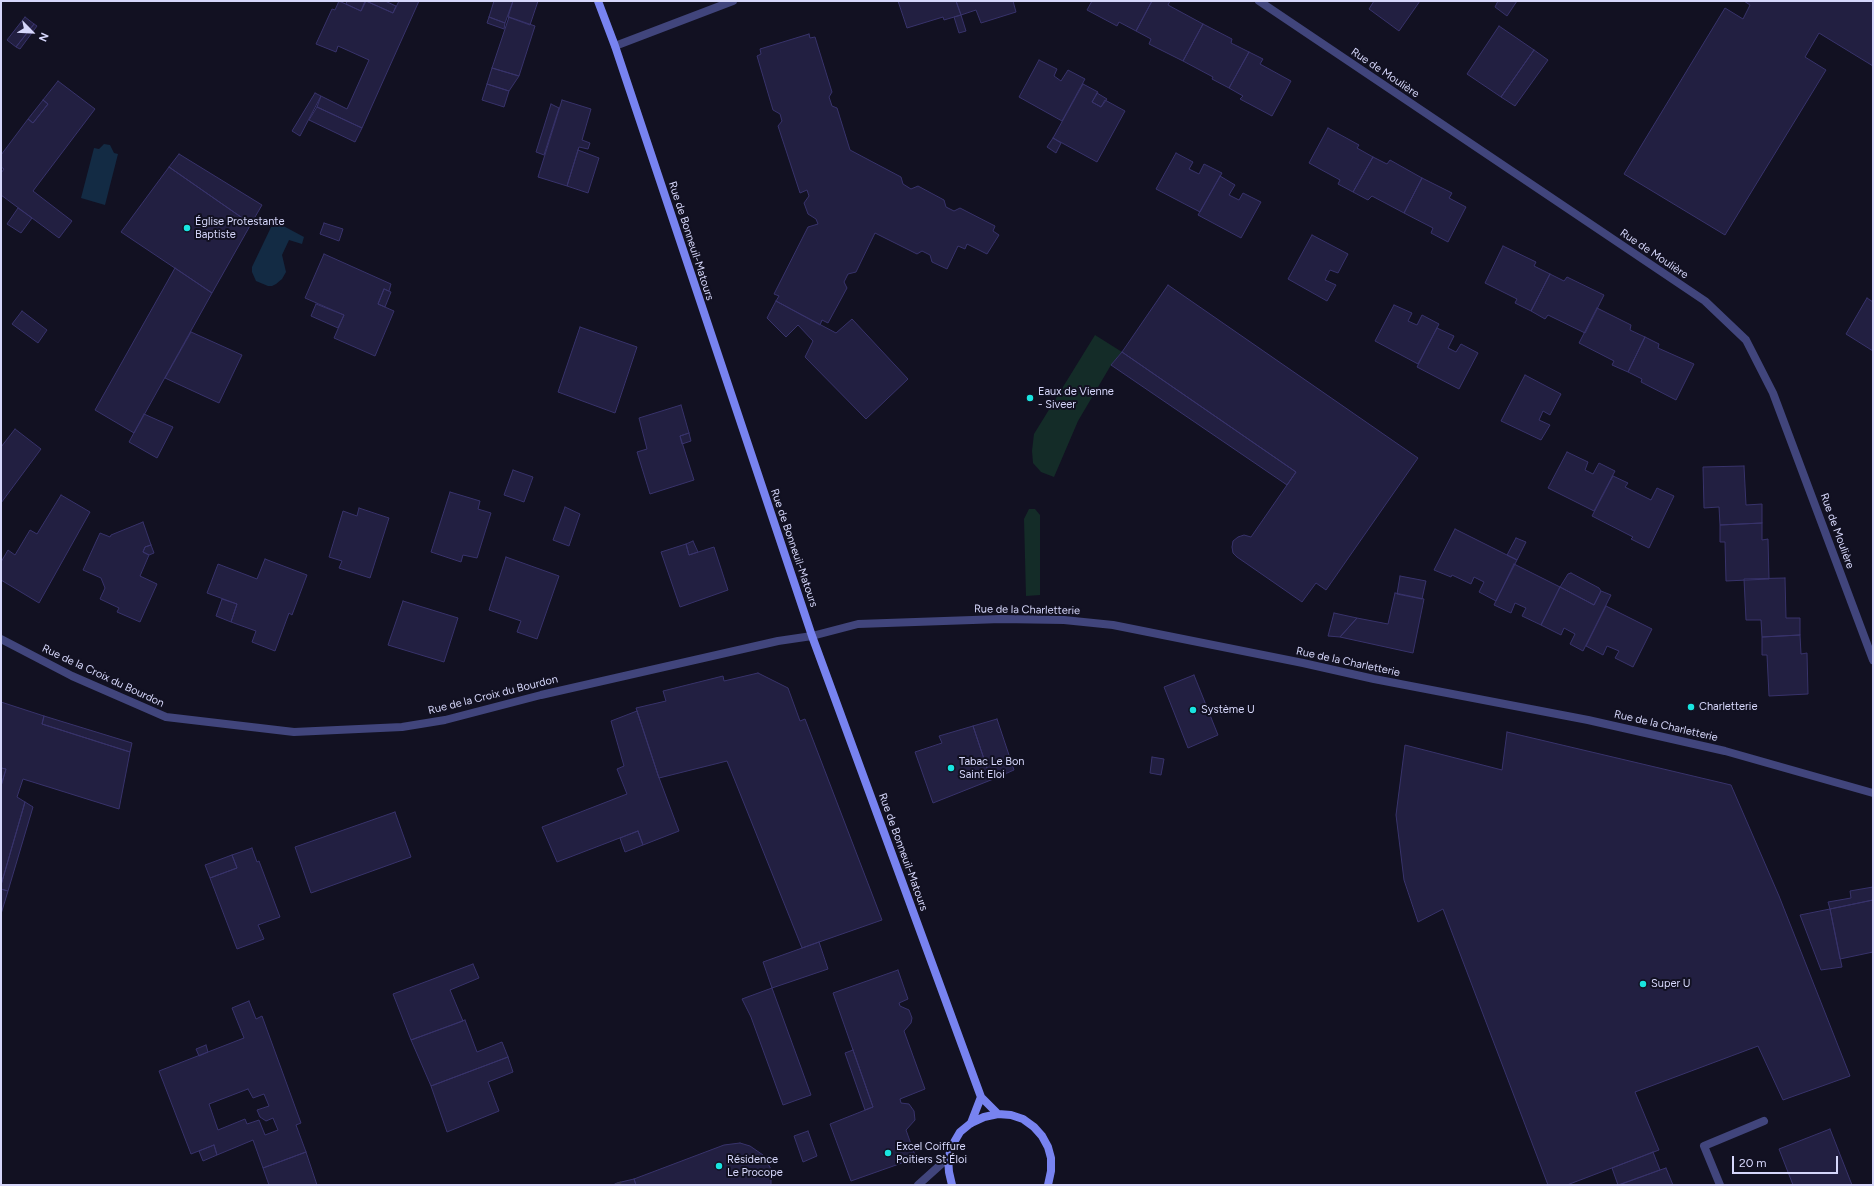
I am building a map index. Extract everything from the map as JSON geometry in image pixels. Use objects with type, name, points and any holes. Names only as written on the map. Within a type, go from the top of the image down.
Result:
[{"type":"main road","name":"Rue de Bonneuil-Matours","points":[[598,1],[615,46],[812,636],[981,1097],[998,1114]]},
{"type":"main road","points":[[971,1123],[981,1097]]},
{"type":"main road","points":[[952,1185],[948,1158],[952,1144],[960,1132],[971,1123],[984,1117],[998,1114],[1011,1115],[1023,1120],[1034,1127],[1042,1136],[1048,1147],[1051,1158],[1051,1171],[1048,1185]]},
{"type":"street","points":[[615,46],[733,1]]},
{"type":"street","name":"Rue de Moulière","points":[[1259,1],[1705,300],[1746,340],[1773,393],[1873,660]]},
{"type":"street","name":"Rue de la Charletterie","points":[[812,636],[858,624],[1000,619],[1064,620],[1113,625],[1303,663],[1374,679],[1588,720],[1725,751],[1873,793]]},
{"type":"street","name":"Rue de la Croix du Bourdon","points":[[1,639],[72,676],[166,717],[294,732],[402,727],[445,720],[541,695],[755,646],[812,636]]},
{"type":"street","points":[[1720,1185],[1704,1146],[1764,1121]]},
{"type":"street","points":[[918,1185],[948,1158]]},
{"type":"green space","points":[[1095,335],[1122,352],[1111,365],[1078,421],[1054,477],[1041,472],[1033,463],[1032,451],[1034,434]]},
{"type":"green space","points":[[1029,509],[1035,509],[1040,515],[1040,595],[1026,596],[1024,519]]},
{"type":"water","points":[[104,144],[110,145],[114,153],[118,154],[105,205],[81,198],[94,148],[99,149]]},
{"type":"water","points":[[274,221],[304,237],[302,244],[289,240],[282,255],[286,272],[282,279],[276,284],[268,286],[256,281],[252,272],[252,267]]},
{"type":"building","points":[[339,1],[361,11],[366,1],[393,13],[399,1],[419,1],[362,128],[317,107],[321,96],[347,109],[369,60],[338,46],[336,52],[316,44],[332,9],[335,10]]},
{"type":"building","points":[[347,1],[365,1],[361,11],[346,4]]},
{"type":"building","points":[[366,1],[385,1],[396,6],[393,13]]},
{"type":"building","points":[[494,1],[513,1],[505,23],[489,17]]},
{"type":"building","points":[[513,1],[538,1],[530,25],[508,17]]},
{"type":"building","points":[[898,1],[956,1],[961,15],[944,20],[943,17],[907,28]]},
{"type":"building","points":[[956,1],[1013,1],[1016,12],[981,23],[976,10],[961,15]]},
{"type":"building","points":[[1092,1],[1152,1],[1136,31],[1119,22],[1117,26],[1087,10]]},
{"type":"building","points":[[1152,1],[1170,1],[1168,5],[1203,24],[1183,61],[1149,44],[1151,39],[1136,31]]},
{"type":"building","points":[[1374,1],[1420,1],[1399,31],[1369,9]]},
{"type":"building","points":[[1498,1],[1517,1],[1507,16],[1495,7]]},
{"type":"building","points":[[1744,1],[1873,1],[1873,66],[1819,33],[1805,57],[1826,70],[1725,235],[1624,174],[1725,8],[1743,19],[1750,5]]},
{"type":"building","points":[[961,15],[966,31],[959,33],[954,17]]},
{"type":"building","points":[[25,17],[34,24],[16,47],[7,40]]},
{"type":"building","points":[[489,17],[505,23],[504,29],[487,23]]},
{"type":"building","points":[[509,17],[535,26],[519,76],[492,68]]},
{"type":"building","points":[[34,24],[37,26],[20,49],[16,47]]},
{"type":"building","points":[[1203,24],[1232,39],[1231,43],[1249,52],[1229,88],[1212,79],[1213,77],[1183,61]]},
{"type":"building","points":[[1499,26],[1534,50],[1501,97],[1467,74]]},
{"type":"building","points":[[809,34],[810,38],[815,37],[832,92],[829,97],[832,106],[837,108],[850,150],[901,177],[903,184],[911,189],[918,186],[944,200],[946,207],[954,211],[960,208],[995,226],[993,231],[999,235],[987,254],[967,244],[965,249],[958,246],[947,269],[932,262],[930,255],[922,251],[917,254],[875,233],[856,272],[848,274],[844,282],[847,288],[828,323],[822,320],[820,325],[776,301],[779,296],[774,294],[808,227],[818,224],[816,219],[808,214],[804,203],[809,196],[807,190],[800,193],[778,126],[782,121],[780,114],[773,110],[757,56],[761,54],[760,49]]},
{"type":"building","points":[[1534,50],[1548,60],[1515,106],[1501,97]]},
{"type":"building","points":[[1249,52],[1263,59],[1260,64],[1291,81],[1272,116],[1240,99],[1243,96],[1229,88]]},
{"type":"building","points":[[1039,60],[1057,69],[1054,76],[1061,81],[1068,70],[1085,79],[1062,121],[1019,97]]},
{"type":"building","points":[[492,68],[519,76],[509,91],[487,84]]},
{"type":"building","points":[[58,81],[95,109],[33,191],[72,221],[59,238],[1,195],[1,173],[4,169],[1,167],[1,155],[28,119],[33,123],[48,104],[43,100]]},
{"type":"building","points":[[487,84],[509,91],[504,107],[482,100]]},
{"type":"building","points":[[1083,84],[1098,92],[1092,102],[1101,107],[1105,100],[1125,111],[1097,162],[1053,138]]},
{"type":"building","points":[[315,93],[321,96],[300,136],[292,131]]},
{"type":"building","points":[[1097,93],[1107,99],[1101,107],[1092,102]]},
{"type":"building","points":[[43,100],[48,104],[33,123],[28,119]]},
{"type":"building","points":[[562,100],[591,109],[582,140],[590,143],[588,149],[579,147],[567,186],[538,177]]},
{"type":"building","points":[[551,104],[559,108],[544,155],[536,152]]},
{"type":"building","points":[[317,107],[362,128],[355,142],[309,120]]},
{"type":"building","points":[[1328,128],[1359,145],[1357,148],[1373,157],[1353,192],[1338,184],[1340,180],[1309,163]]},
{"type":"building","points":[[1053,138],[1061,143],[1056,153],[1047,147]]},
{"type":"building","points":[[578,150],[599,158],[588,193],[567,186]]},
{"type":"building","points":[[1176,153],[1193,162],[1189,169],[1199,174],[1204,164],[1222,173],[1200,212],[1156,189]]},
{"type":"building","points":[[179,154],[262,205],[251,224],[169,167]]},
{"type":"building","points":[[1373,157],[1387,164],[1390,160],[1422,178],[1404,213],[1372,196],[1368,200],[1353,192]]},
{"type":"building","name":"Église Protestante Baptiste","points":[[169,167],[251,224],[212,293],[121,232]]},
{"type":"building","points":[[1220,176],[1235,185],[1229,195],[1239,200],[1243,193],[1261,202],[1241,238],[1198,215]]},
{"type":"building","points":[[1422,178],[1452,193],[1449,198],[1466,207],[1448,242],[1431,233],[1433,228],[1404,213]]},
{"type":"building","points":[[18,208],[32,218],[21,233],[7,224]]},
{"type":"building","points":[[324,223],[343,229],[339,241],[320,234]]},
{"type":"building","points":[[1312,235],[1348,254],[1338,273],[1330,270],[1325,280],[1336,285],[1327,301],[1288,279]]},
{"type":"building","points":[[1503,246],[1536,262],[1534,266],[1550,274],[1531,311],[1515,303],[1517,299],[1485,283]]},
{"type":"building","points":[[324,254],[391,284],[389,291],[384,289],[378,304],[394,311],[375,356],[334,338],[344,315],[305,298]]},
{"type":"building","points":[[175,268],[212,293],[134,433],[95,410]]},
{"type":"building","points":[[1550,274],[1564,281],[1567,277],[1604,295],[1585,333],[1548,315],[1545,319],[1531,311]]},
{"type":"building","points":[[1168,285],[1418,458],[1326,590],[1316,583],[1302,602],[1237,557],[1233,553],[1232,547],[1233,541],[1238,537],[1244,535],[1251,537],[1296,472],[1122,352]]},
{"type":"building","points":[[384,289],[391,292],[385,307],[378,304]]},
{"type":"building","points":[[1867,298],[1873,302],[1873,351],[1846,334]]},
{"type":"building","points":[[776,301],[836,333],[852,319],[908,379],[866,419],[805,357],[813,341],[798,325],[786,337],[767,318]]},
{"type":"building","points":[[316,304],[344,315],[338,328],[311,316]]},
{"type":"building","points":[[1394,305],[1412,313],[1408,321],[1417,325],[1422,315],[1439,324],[1418,364],[1375,341]]},
{"type":"building","points":[[1597,308],[1631,325],[1630,330],[1645,337],[1628,372],[1612,365],[1614,361],[1579,343]]},
{"type":"building","points":[[22,311],[47,330],[38,343],[12,324]]},
{"type":"building","points":[[580,327],[637,347],[615,413],[558,392]]},
{"type":"building","points":[[1437,328],[1454,336],[1448,348],[1456,352],[1461,344],[1478,353],[1459,389],[1417,367]]},
{"type":"building","points":[[191,332],[242,355],[219,403],[165,378]]},
{"type":"building","points":[[1645,337],[1659,344],[1658,348],[1694,364],[1676,400],[1641,382],[1642,379],[1628,372]]},
{"type":"building","points":[[1122,352],[1296,472],[1287,485],[1111,365]]},
{"type":"building","points":[[1525,375],[1561,394],[1550,415],[1543,411],[1539,420],[1550,425],[1541,440],[1501,421]]},
{"type":"building","points":[[681,405],[689,433],[680,436],[694,480],[650,494],[637,452],[647,449],[639,418]]},
{"type":"building","points":[[144,414],[173,427],[157,458],[129,442]]},
{"type":"building","points":[[15,429],[41,449],[1,503],[1,447]]},
{"type":"building","points":[[689,433],[691,441],[682,444],[680,436]]},
{"type":"building","points":[[1567,452],[1588,462],[1585,470],[1593,474],[1599,463],[1615,471],[1594,511],[1548,488]]},
{"type":"building","points":[[1744,466],[1746,505],[1762,504],[1762,523],[1720,525],[1719,507],[1704,508],[1703,467]]},
{"type":"building","points":[[513,470],[533,477],[524,502],[504,495]]},
{"type":"building","points":[[1613,476],[1628,483],[1625,487],[1651,500],[1657,488],[1674,496],[1649,548],[1631,539],[1633,537],[1592,516]]},
{"type":"building","points":[[450,492],[480,501],[478,509],[491,513],[477,558],[463,555],[461,562],[431,552]]},
{"type":"building","points":[[61,495],[90,512],[39,603],[1,580],[1,562],[8,550],[15,555],[30,530],[37,534]]},
{"type":"building","points":[[565,507],[580,514],[569,546],[553,540]]},
{"type":"building","points":[[359,508],[389,518],[370,578],[339,568],[342,561],[329,557],[343,511],[357,516]]},
{"type":"building","points":[[143,522],[151,545],[145,547],[143,552],[149,555],[140,576],[157,584],[140,622],[117,612],[119,608],[100,599],[105,588],[101,578],[83,570],[100,533],[110,537],[111,535]]},
{"type":"building","points":[[1762,523],[1762,540],[1768,539],[1769,579],[1726,581],[1725,542],[1720,542],[1720,525]]},
{"type":"building","points":[[1455,529],[1517,560],[1496,601],[1479,592],[1484,582],[1474,577],[1471,584],[1452,575],[1451,577],[1434,570]]},
{"type":"building","points":[[1516,538],[1526,542],[1517,560],[1507,555]]},
{"type":"building","points":[[693,541],[698,552],[689,555],[686,544]]},
{"type":"building","points":[[686,544],[689,555],[714,547],[728,590],[680,607],[661,552]]},
{"type":"building","points":[[151,545],[154,553],[149,555],[143,552],[145,547]]},
{"type":"building","points":[[506,557],[559,576],[537,639],[517,632],[521,621],[489,610]]},
{"type":"building","points":[[265,559],[307,575],[292,615],[289,613],[275,651],[252,642],[256,631],[231,622],[237,604],[207,593],[218,564],[257,579]]},
{"type":"building","points":[[1514,564],[1560,587],[1541,625],[1522,616],[1526,608],[1515,603],[1511,613],[1494,605]]},
{"type":"building","points":[[1571,573],[1599,588],[1601,591],[1594,605],[1560,587],[1568,574]]},
{"type":"building","points":[[1400,576],[1426,581],[1422,599],[1397,594]]},
{"type":"building","points":[[1785,578],[1786,618],[1800,618],[1800,635],[1762,637],[1761,620],[1746,620],[1744,579]]},
{"type":"building","points":[[1560,587],[1594,605],[1601,591],[1611,595],[1583,651],[1570,644],[1575,634],[1564,628],[1561,635],[1541,625]]},
{"type":"building","points":[[1395,593],[1424,599],[1413,653],[1340,637],[1357,618],[1388,624]]},
{"type":"building","points":[[222,599],[237,604],[231,622],[216,616]]},
{"type":"building","points":[[403,601],[458,618],[444,662],[388,645]]},
{"type":"building","points":[[1606,606],[1652,629],[1633,667],[1615,658],[1619,651],[1607,646],[1603,655],[1586,646]]},
{"type":"building","points":[[1334,613],[1357,618],[1340,637],[1328,636]]},
{"type":"building","points":[[1800,635],[1801,654],[1807,653],[1808,694],[1769,696],[1767,655],[1762,655],[1762,637]]},
{"type":"building","points":[[758,673],[788,688],[800,721],[805,719],[882,920],[802,948],[727,761],[659,778],[636,708],[666,701],[663,691],[723,676],[724,681]]},
{"type":"building","points":[[1194,675],[1218,735],[1188,748],[1164,687]]},
{"type":"building","points":[[1,702],[44,716],[42,724],[130,752],[119,809],[23,779],[17,797],[25,802],[1,885],[1,786],[6,769],[1,768]]},
{"type":"building","points":[[637,711],[658,775],[679,831],[643,845],[638,831],[557,862],[542,827],[627,794],[617,769],[624,766],[611,721]]},
{"type":"building","points":[[44,716],[132,743],[130,752],[42,724]]},
{"type":"building","points":[[997,719],[1014,770],[991,780],[973,726]]},
{"type":"building","points":[[973,726],[991,780],[933,803],[915,752],[942,743],[939,736]]},
{"type":"building","name":"Super U","points":[[1507,732],[1731,785],[1779,896],[1850,1076],[1783,1100],[1758,1046],[1635,1092],[1659,1150],[1567,1185],[1548,1185],[1443,909],[1418,922],[1404,880],[1396,815],[1405,745],[1502,770]]},
{"type":"building","points":[[1152,757],[1164,759],[1161,775],[1150,773]]},
{"type":"building","points":[[1,768],[6,769],[1,786]]},
{"type":"building","points":[[25,802],[33,807],[8,891],[1,889],[1,885]]},
{"type":"building","points":[[395,812],[411,857],[311,893],[295,847]]},
{"type":"building","points":[[638,831],[643,845],[625,852],[620,838]]},
{"type":"building","points":[[252,848],[257,862],[259,861],[280,917],[258,925],[264,939],[237,949],[210,878],[237,868],[232,855]]},
{"type":"building","points":[[232,855],[237,868],[210,878],[205,865]]},
{"type":"building","points":[[1873,887],[1873,900],[1830,909],[1828,902],[1851,898],[1850,891]]},
{"type":"building","points":[[1,889],[8,891],[1,914]]},
{"type":"building","points":[[1873,900],[1873,952],[1840,959],[1830,909]]},
{"type":"building","points":[[1830,909],[1842,967],[1821,970],[1800,915]]},
{"type":"building","points":[[819,942],[828,969],[772,988],[763,962]]},
{"type":"building","points":[[473,964],[479,978],[450,990],[463,1021],[411,1040],[393,994]]},
{"type":"building","points":[[898,970],[908,999],[899,1003],[900,1006],[909,1010],[912,1018],[911,1023],[904,1031],[925,1089],[900,1099],[901,1103],[909,1104],[914,1111],[915,1120],[906,1130],[916,1158],[851,1181],[830,1124],[873,1107],[833,993]]},
{"type":"building","points":[[772,988],[811,1095],[783,1105],[751,1017],[742,999]]},
{"type":"building","points":[[249,1001],[256,1019],[262,1016],[301,1123],[296,1125],[306,1152],[263,1168],[253,1140],[217,1155],[214,1145],[191,1154],[159,1071],[244,1038],[232,1008]],"holes":[[[248,1089],[253,1098],[264,1094],[269,1106],[257,1110],[260,1117],[266,1121],[273,1118],[278,1130],[265,1135],[259,1120],[247,1124],[245,1119],[218,1130],[209,1104]]]},
{"type":"building","points":[[465,1020],[477,1052],[502,1042],[508,1057],[431,1086],[411,1040]]},
{"type":"building","points":[[206,1045],[208,1052],[199,1056],[196,1049]]},
{"type":"building","points":[[853,1050],[873,1107],[865,1110],[845,1053]]},
{"type":"building","points":[[508,1057],[513,1072],[488,1082],[499,1111],[447,1132],[431,1086]]},
{"type":"building","points":[[1830,1129],[1852,1185],[1793,1185],[1779,1149]]},
{"type":"building","points":[[808,1131],[817,1156],[803,1162],[794,1136]]},
{"type":"building","name":"Résidence Le Procope","points":[[740,1143],[750,1146],[763,1155],[771,1169],[771,1185],[636,1185],[634,1179],[724,1145]]},
{"type":"building","points":[[214,1145],[217,1155],[203,1161],[199,1151]]},
{"type":"building","points":[[306,1152],[317,1185],[269,1185],[263,1168]]},
{"type":"building","points":[[1653,1152],[1660,1170],[1618,1185],[1612,1168]]},
{"type":"building","points":[[1666,1168],[1673,1185],[1619,1185],[1660,1170]]},
{"type":"building","points":[[634,1179],[636,1185],[613,1185],[617,1183]]},
{"type":"place","name":"Église Protestante Baptiste","points":[[187,228]]},
{"type":"place","name":"Eaux de Vienne - Siveer","points":[[1030,398]]},
{"type":"place","name":"Charletterie","points":[[1691,707]]},
{"type":"place","name":"Système U","points":[[1193,710]]},
{"type":"place","name":"Tabac Le Bon Saint Eloi","points":[[951,768]]},
{"type":"place","name":"Super U","points":[[1643,984]]},
{"type":"place","name":"Excel Coiffure Poitiers St Éloi","points":[[888,1153]]},
{"type":"place","name":"Résidence Le Procope","points":[[719,1166]]}]
